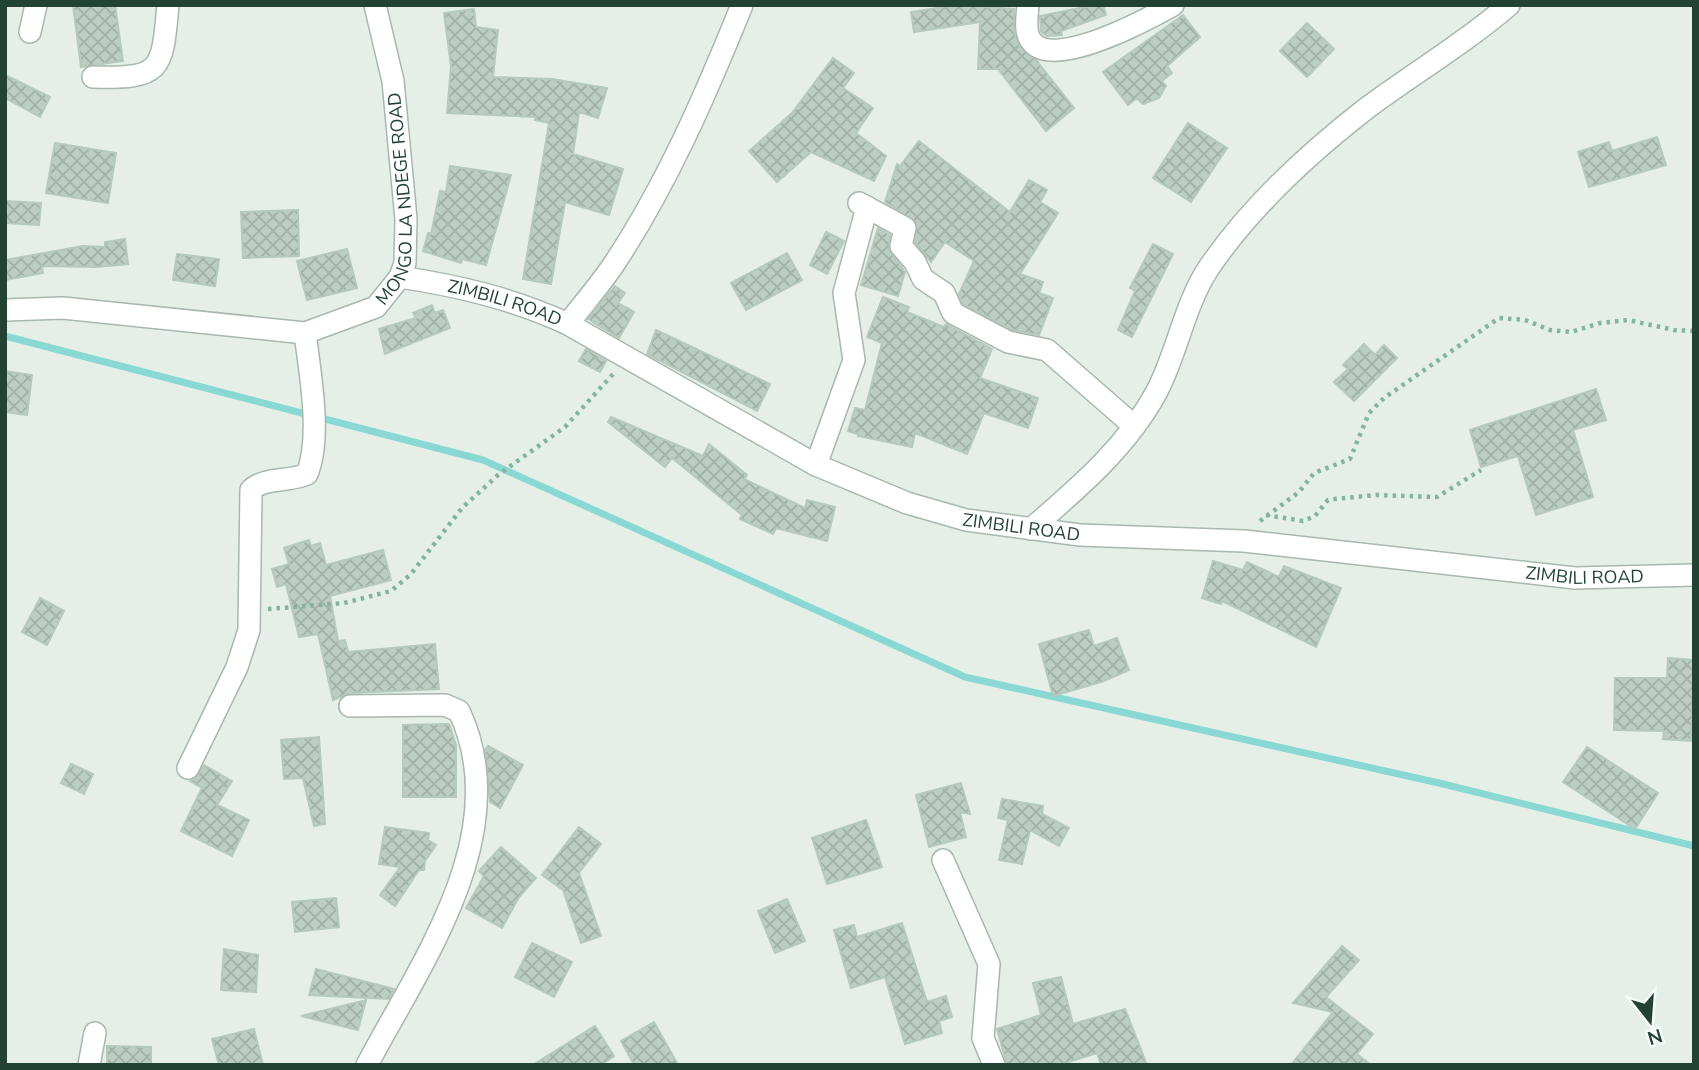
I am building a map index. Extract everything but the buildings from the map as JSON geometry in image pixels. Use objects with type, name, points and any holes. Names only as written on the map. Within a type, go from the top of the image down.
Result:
[{"type":"street","points":[[30,32],[36,5]]},
{"type":"street","points":[[93,77],[127,78],[147,72],[160,63],[166,40],[168,5]]},
{"type":"street","name":"MONGO LA NDEGE ROAD","points":[[5,310],[63,308],[305,333],[376,307],[400,277],[405,263],[404,174],[393,81],[375,5]]},
{"type":"street","points":[[568,324],[614,265],[661,185],[713,78],[742,5]]},
{"type":"street","points":[[1028,5],[1027,34],[1041,49],[1090,43],[1134,26],[1173,5]]},
{"type":"street","points":[[1031,529],[1092,476],[1134,426],[1157,392],[1177,335],[1209,268],[1259,207],[1308,156],[1509,5]]},
{"type":"street","points":[[816,465],[854,360],[844,293],[863,205],[905,228],[901,246],[915,262],[923,279],[944,293],[953,313],[1007,342],[1047,350],[1134,426]]},
{"type":"street","name":"ZIMBILI ROAD","points":[[400,277],[463,287],[527,305],[568,324],[816,465],[858,484],[954,517],[1031,529],[1244,541],[1575,578],[1694,575]]},
{"type":"street","points":[[188,768],[237,667],[249,630],[251,490],[257,484],[295,480],[307,474],[311,463],[313,399],[305,333]]},
{"type":"street","points":[[350,706],[445,705],[459,711],[466,726],[475,762],[476,814],[466,858],[442,928],[367,1065]]},
{"type":"street","points":[[943,860],[989,964],[983,1038],[994,1065]]},
{"type":"street","points":[[89,1065],[95,1033]]},
{"type":"path","points":[[1244,541],[1266,514],[1298,492],[1314,473],[1350,459],[1365,422],[1384,398],[1499,318],[1525,320],[1550,330],[1571,332],[1600,323],[1628,320],[1674,330],[1694,331]]},
{"type":"path","points":[[251,611],[344,603],[391,591],[411,574],[462,508],[498,475],[565,427],[627,359]]},
{"type":"path","points":[[1266,514],[1303,521],[1315,516],[1328,500],[1376,495],[1437,498],[1481,470]]},
{"type":"waterway","points":[[5,336],[483,460],[965,677],[1439,783],[1694,846]]}]
